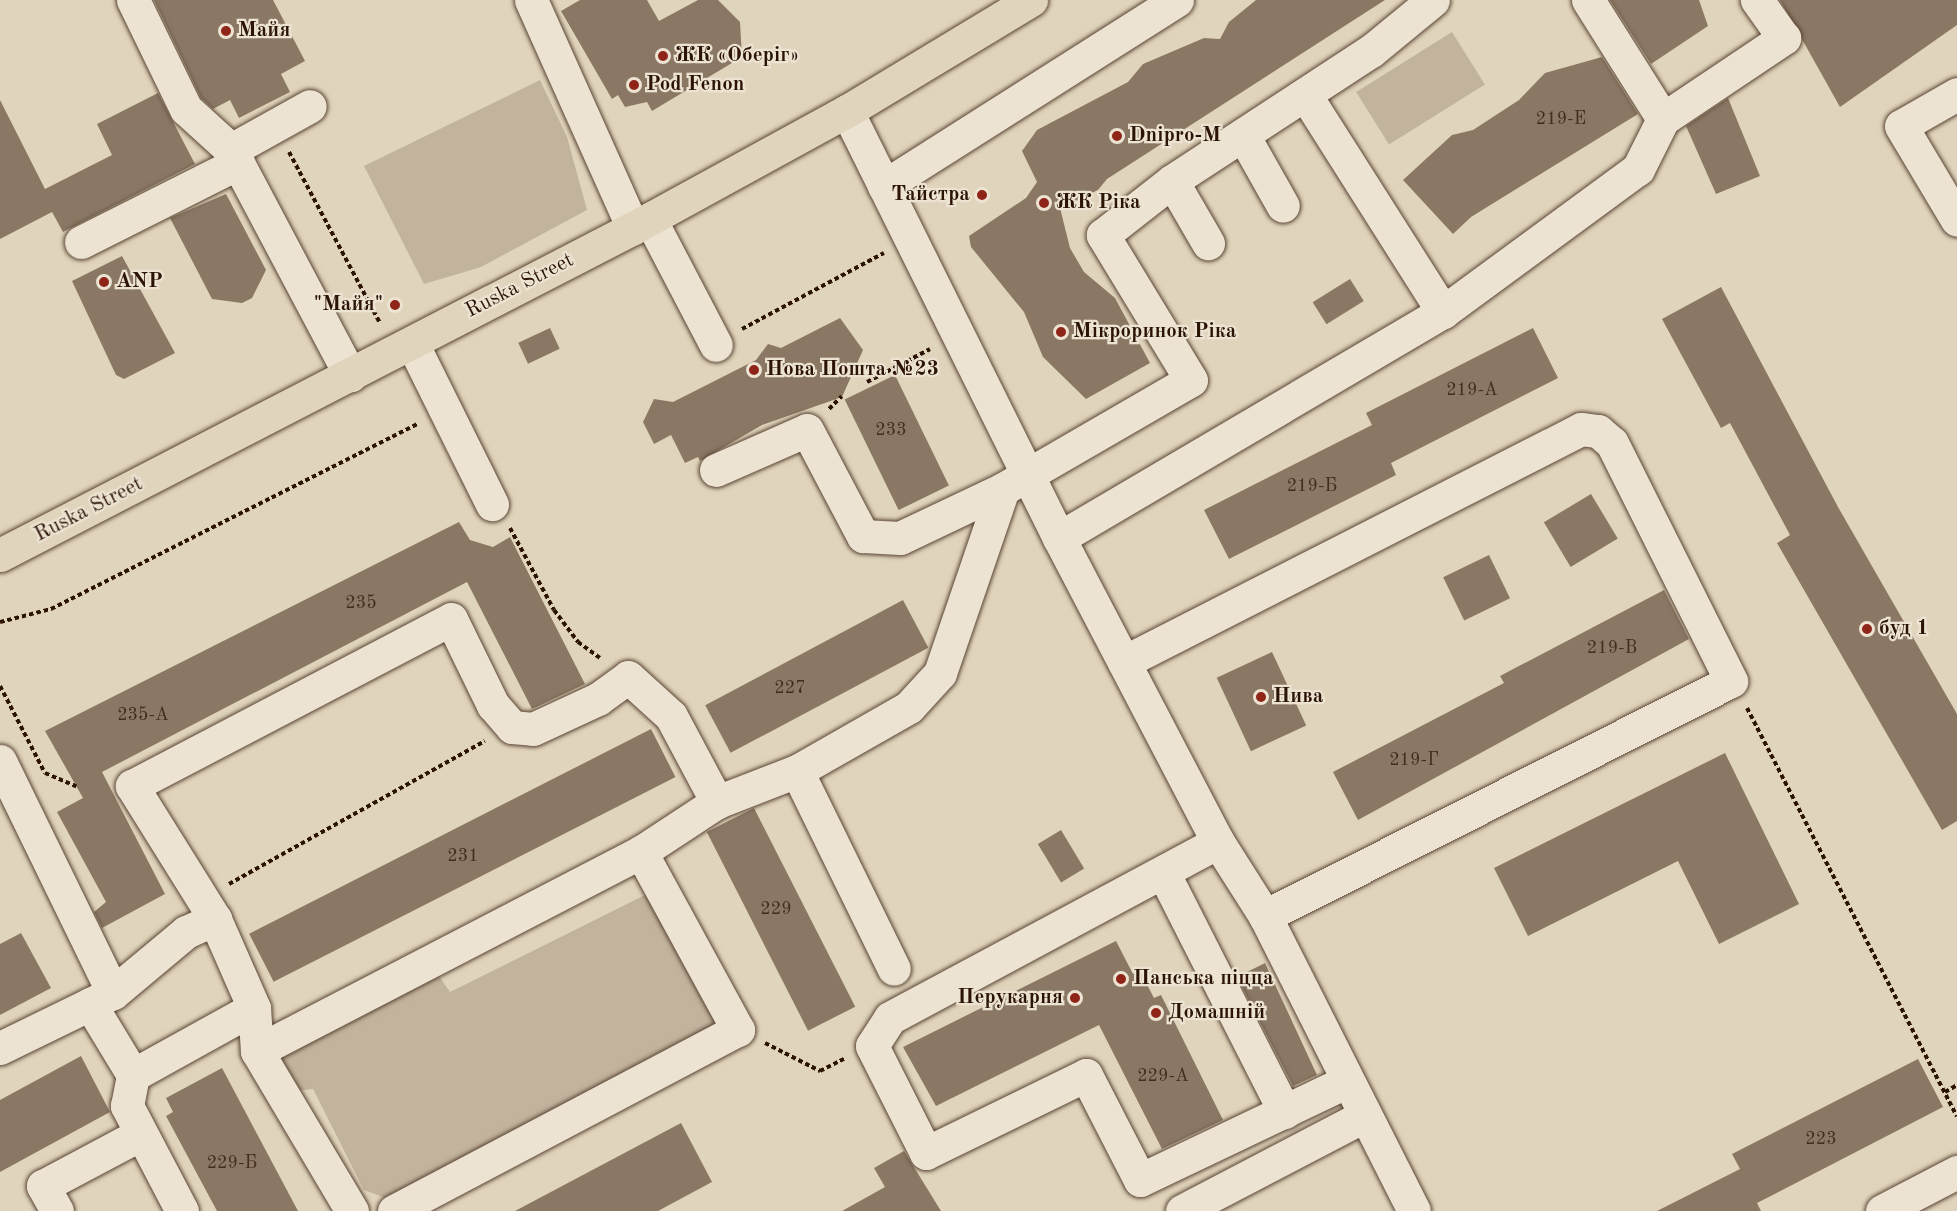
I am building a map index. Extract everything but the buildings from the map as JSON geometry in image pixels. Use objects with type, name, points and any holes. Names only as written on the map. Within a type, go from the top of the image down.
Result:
[{"type":"main road","name":"Ruska Street","points":[[0,555],[642,223],[847,111],[1031,0]]},
{"type":"lane","points":[[133,0],[186,109],[235,157],[350,375]]},
{"type":"lane","points":[[531,0],[642,223],[725,339]]},
{"type":"lane","points":[[884,186],[1177,0]]},
{"type":"lane","points":[[716,470],[807,430],[864,536],[900,538],[1016,481],[1191,380],[1102,235],[1172,181],[1305,96],[1432,0]]},
{"type":"lane","points":[[1588,0],[1663,119]]},
{"type":"lane","points":[[1059,538],[1443,312],[1638,170],[1663,119],[1784,38],[1757,0]]},
{"type":"lane","points":[[1957,94],[1901,126],[1957,220]]},
{"type":"lane","points":[[1305,96],[1443,312]]},
{"type":"lane","points":[[81,242],[235,157],[275,125],[310,106]]},
{"type":"lane","points":[[847,111],[960,333],[1016,481],[1059,538],[1218,842],[1265,916],[1348,1081],[1362,1117],[1414,1211]]},
{"type":"lane","points":[[1243,135],[1283,206]]},
{"type":"lane","points":[[1172,181],[1208,243]]},
{"type":"lane","points":[[412,343],[492,504]]},
{"type":"lane","points":[[1124,662],[1581,429],[1598,431],[1611,443],[1731,681],[1265,916]]},
{"type":"lane","points":[[257,1051],[641,852],[717,802],[797,771],[909,707],[940,673],[1016,481]]},
{"type":"lane","points":[[352,1211],[257,1051],[254,1008],[209,909],[132,786],[451,619],[493,705],[512,726],[533,729],[598,699],[628,677],[670,716],[717,802]]},
{"type":"lane","points":[[0,761],[133,1075],[127,1106],[182,1211]]},
{"type":"lane","points":[[797,771],[894,969]]},
{"type":"lane","points":[[1218,842],[1164,874],[890,1018],[872,1046],[926,1153],[1086,1075],[1140,1180],[1348,1081]]},
{"type":"lane","points":[[394,1211],[738,1030],[641,852]]},
{"type":"lane","points":[[1164,874],[1285,1112]]},
{"type":"lane","points":[[0,1048],[102,998],[186,932],[209,909]]},
{"type":"lane","points":[[133,1075],[254,1008]]},
{"type":"lane","points":[[1182,1211],[1362,1117]]},
{"type":"lane","points":[[57,1211],[43,1186],[141,1134]]},
{"type":"lane","points":[[1882,1211],[1957,1172]]},
{"type":"path","points":[[275,125],[381,327]]},
{"type":"path","points":[[725,339],[912,238]]},
{"type":"path","points":[[867,382],[960,333]]},
{"type":"path","points":[[0,622],[51,609],[170,553],[445,410]]},
{"type":"path","points":[[492,504],[522,544],[554,610],[578,642],[628,677]]},
{"type":"path","points":[[1731,681],[1771,748],[1957,1116]]},
{"type":"path","points":[[0,686],[45,773],[76,786]]},
{"type":"path","points":[[209,909],[512,726]]},
{"type":"path","points":[[738,1030],[820,1071],[872,1046]]},
{"type":"path","points":[[1945,1092],[1957,1085]]},
{"type":"shaded area","points":[[1452,32],[1485,85],[1389,144],[1356,92]]},
{"type":"shaded area","points":[[540,80],[567,137],[587,210],[481,267],[424,284],[364,166]]},
{"type":"shaded area","points":[[649,893],[715,1021],[708,1033],[388,1199],[364,1190],[313,1089],[296,1091],[279,1065],[286,1050],[434,969],[450,992]]},
{"type":"place","name":"Майя","points":[[226,31]]},
{"type":"place","name":"ЖК «Оберіг»","points":[[663,56]]},
{"type":"place","name":"Pod Fenon","points":[[634,85]]},
{"type":"place","name":"Dnipro-M","points":[[1117,136]]},
{"type":"place","name":"Тайстра","points":[[982,195]]},
{"type":"place","name":"ЖК Ріка","points":[[1044,203]]},
{"type":"place","name":"ANP","points":[[104,282]]},
{"type":"place","name":"\"Майя\"","points":[[395,305]]},
{"type":"place","name":"Мікроринок Ріка","points":[[1061,332]]},
{"type":"place","name":"Нова Пошта №23","points":[[754,370]]},
{"type":"place","name":"буд 1","points":[[1867,629]]},
{"type":"place","name":"Нива","points":[[1261,697]]},
{"type":"place","name":"Панська пiцца","points":[[1121,979]]},
{"type":"place","name":"Перукарня","points":[[1075,998]]},
{"type":"place","name":"Домашній","points":[[1156,1013]]}]
